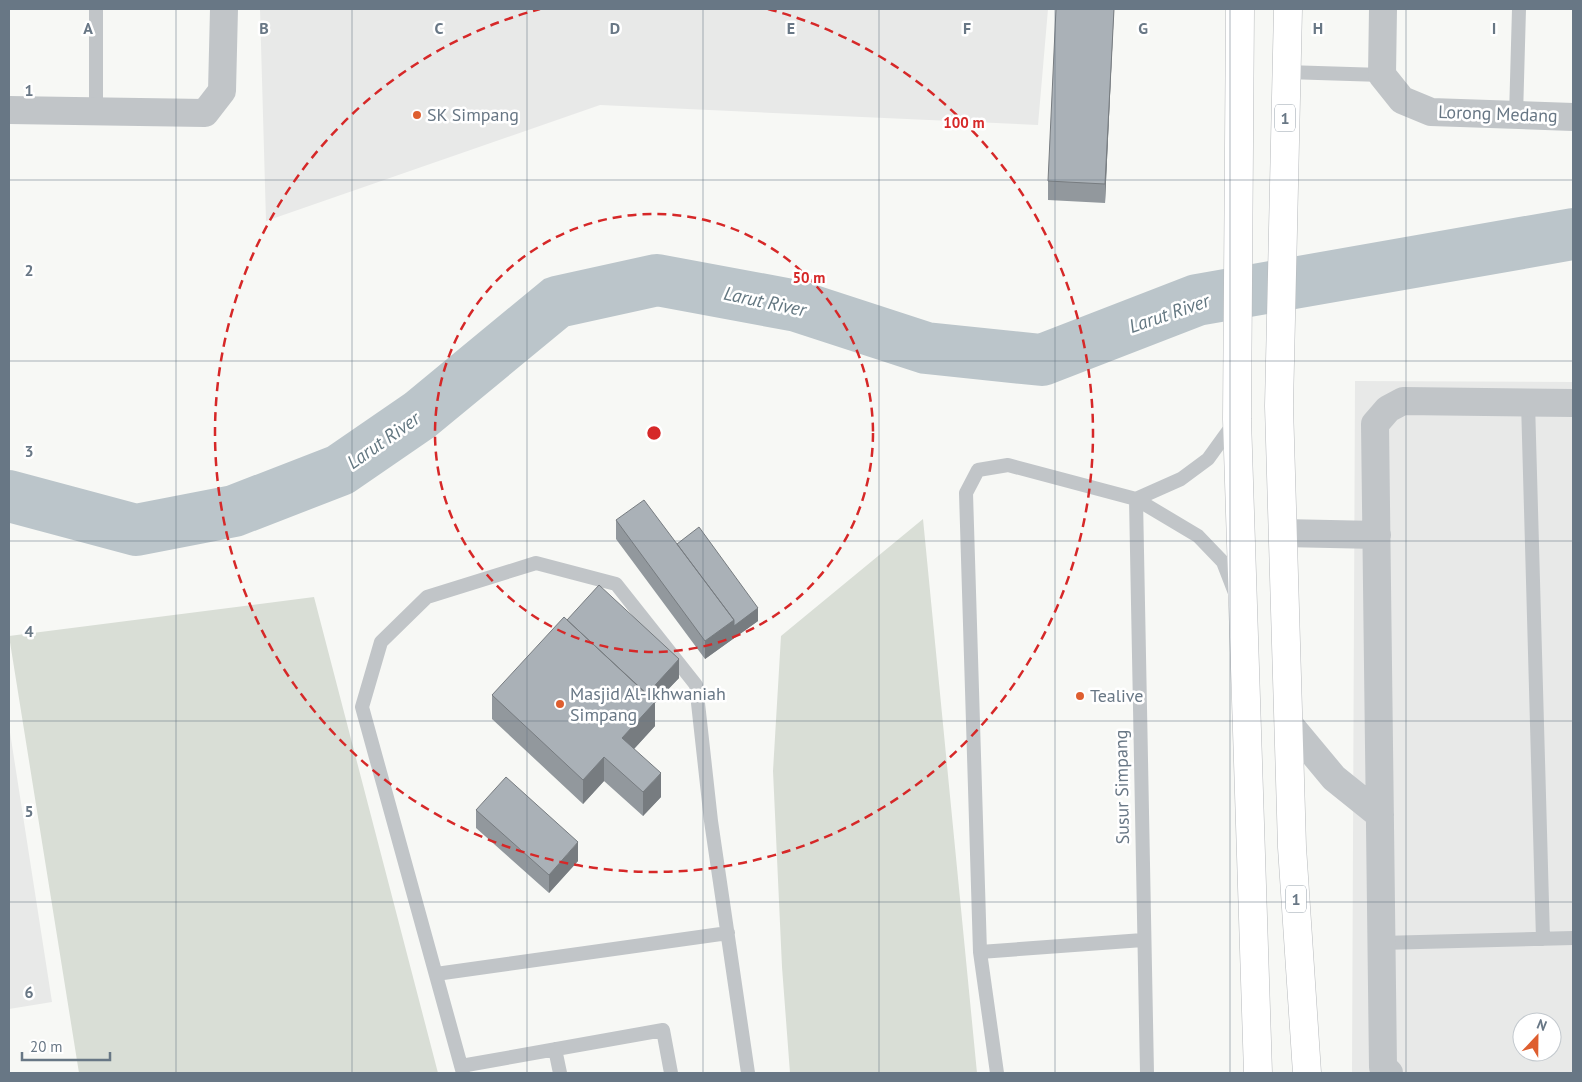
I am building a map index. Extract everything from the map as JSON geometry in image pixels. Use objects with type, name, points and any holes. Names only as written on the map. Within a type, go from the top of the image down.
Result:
[{"type":"highway","points":[[1240,9],[1236,373],[1258,1073]]},
{"type":"highway","name":"1","points":[[1288,9],[1280,376],[1292,848],[1307,1073]]},
{"type":"street","points":[[9,110],[205,114],[222,91],[224,9]]},
{"type":"street","points":[[1382,75],[1383,9]]},
{"type":"street","name":"Lorong Medang","points":[[1382,75],[1402,100],[1431,112],[1573,117]]},
{"type":"street","points":[[1389,1073],[1383,1067],[1375,424],[1388,408],[1403,401],[1573,403]]},
{"type":"street","points":[[1283,534],[1377,535]]},
{"type":"street","points":[[1289,724],[1334,778],[1380,815]]},
{"type":"lane","points":[[96,9],[96,111]]},
{"type":"lane","points":[[1516,116],[1519,9]]},
{"type":"lane","points":[[1286,72],[1382,75]]},
{"type":"lane","points":[[1528,402],[1542,939]]},
{"type":"lane","points":[[1136,499],[1181,479],[1208,459],[1237,419]]},
{"type":"lane","points":[[997,1073],[980,952],[966,493],[978,470],[1008,465],[1136,499],[1198,536],[1223,562],[1242,610]]},
{"type":"lane","name":"Susur Simpang","points":[[1136,499],[1147,1073]]},
{"type":"lane","points":[[671,1073],[663,1030],[555,1049],[462,1070],[362,706],[382,642],[427,597],[536,564],[616,584],[696,685],[711,822],[748,1073]]},
{"type":"lane","points":[[436,974],[728,933]]},
{"type":"lane","points":[[1381,943],[1573,938]]},
{"type":"lane","points":[[980,952],[1144,940]]},
{"type":"lane","points":[[555,1049],[560,1073]]},
{"type":"shaded area","name":"SK Simpang","points":[[260,9],[1048,9],[1038,125],[600,105],[266,221]]},
{"type":"shaded area","points":[[1355,381],[1573,382],[1573,1073],[1352,1073]]},
{"type":"shaded area","points":[[923,519],[977,1073],[790,1073],[782,967],[773,771],[781,636]]},
{"type":"shaded area","points":[[314,597],[438,1073],[79,1073],[9,636]]},
{"type":"shaded area","points":[[9,726],[52,1002],[9,1009]]},
{"type":"building","points":[[1056,9],[1114,9],[1105,184],[1048,181]]},
{"type":"building","points":[[644,500],[734,620],[705,641],[616,520]]},
{"type":"building","points":[[699,527],[758,608],[734,626],[734,620],[677,544]]},
{"type":"building","points":[[599,585],[679,659],[647,694],[567,620]]},
{"type":"building","points":[[564,617],[655,702],[622,738],[661,773],[643,792],[604,757],[583,780],[492,695]]},
{"type":"building","points":[[506,777],[578,842],[549,875],[476,810]]},
{"type":"waterway","name":"Larut River","points":[[9,496],[136,530],[234,511],[340,470],[420,415],[557,302],[657,280],[797,306],[926,348],[1042,360],[1197,300],[1573,234]]},
{"type":"place","name":"SK Simpang","points":[[417,115]]},
{"type":"place","name":"Tealive","points":[[1080,696]]},
{"type":"place","name":"Masjid Al-Ikhwaniah Simpang","points":[[560,704]]}]
